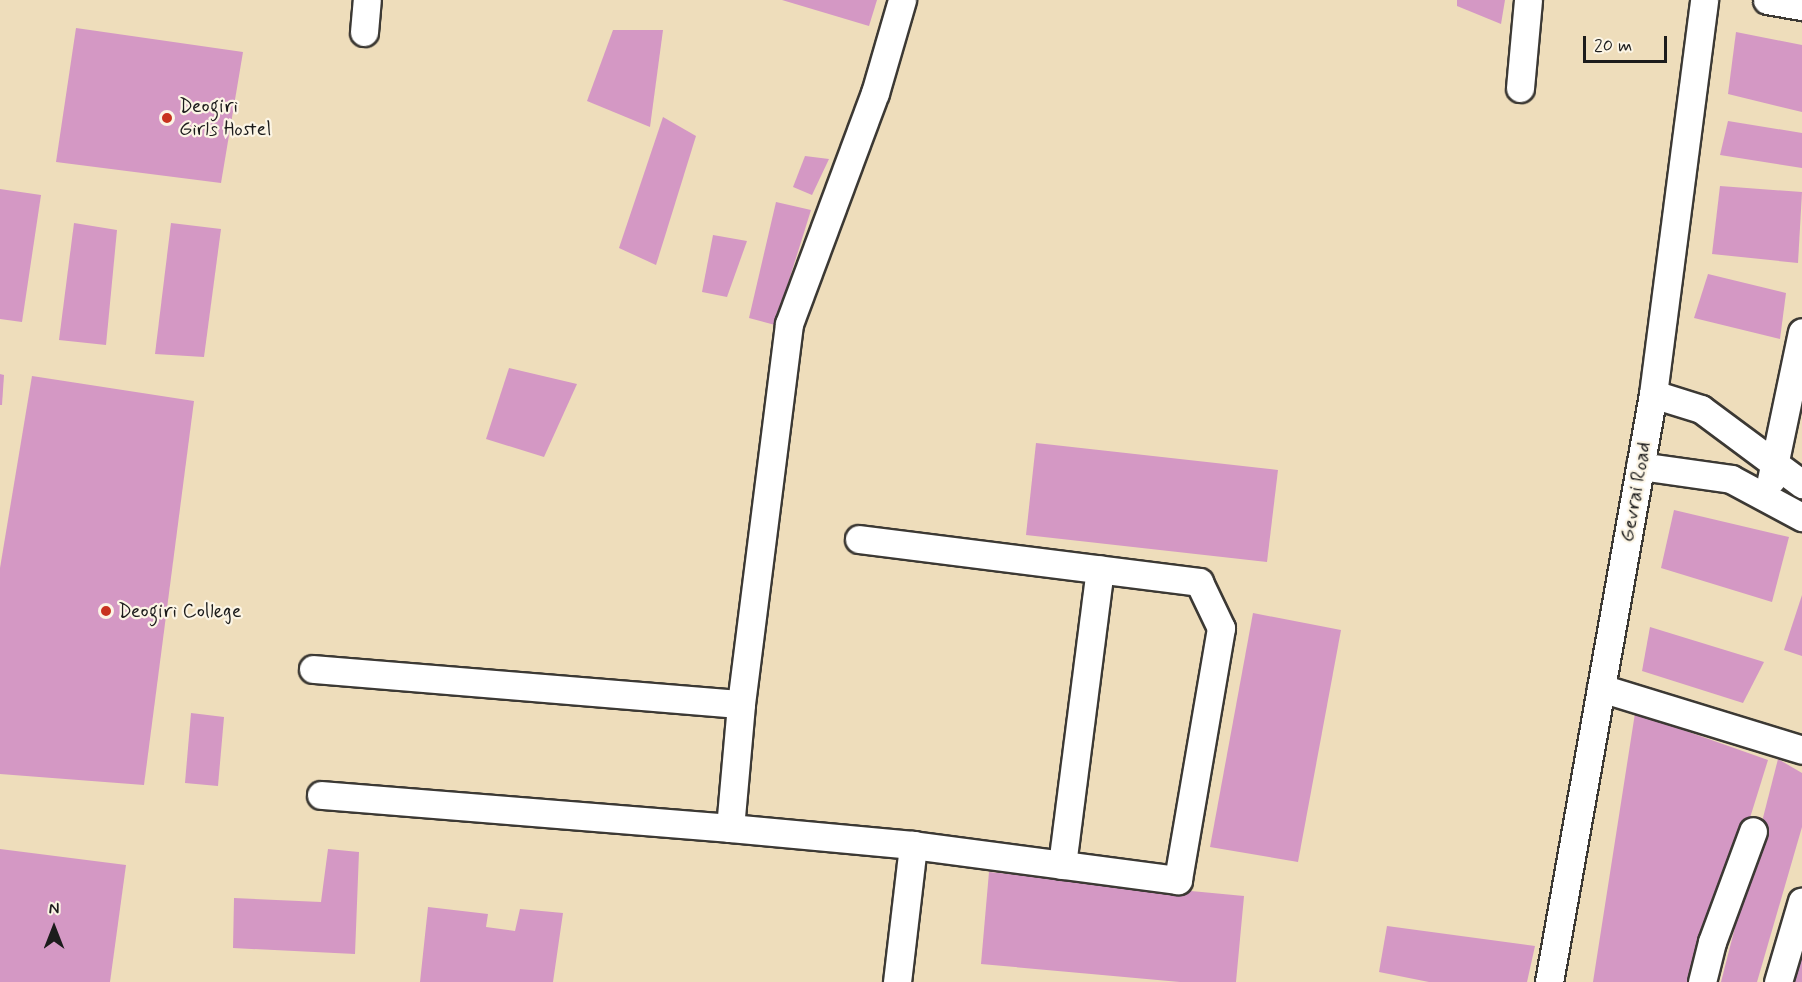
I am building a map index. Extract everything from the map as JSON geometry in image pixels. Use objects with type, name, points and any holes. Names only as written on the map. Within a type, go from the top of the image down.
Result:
[{"type":"street","points":[[364,32],[367,0]]},
{"type":"street","points":[[730,828],[741,704],[789,324],[875,93],[902,0]]},
{"type":"street","points":[[1520,88],[1528,0]]},
{"type":"street","name":"Gevrai Road","points":[[1549,982],[1653,394],[1704,0]]},
{"type":"street","points":[[1767,0],[1802,6]]},
{"type":"street","points":[[1767,499],[1773,464],[1793,412],[1802,332]]},
{"type":"street","points":[[1653,394],[1701,409],[1802,484]]},
{"type":"street","points":[[1640,466],[1731,479],[1802,517]]},
{"type":"street","points":[[321,795],[913,845],[1178,880],[1221,628],[1199,582],[859,539]]},
{"type":"street","points":[[1062,865],[1100,569]]},
{"type":"street","points":[[313,669],[741,704]]},
{"type":"street","points":[[1601,688],[1802,750]]},
{"type":"street","points":[[1702,982],[1712,942],[1754,831]]},
{"type":"street","points":[[897,982],[913,845]]},
{"type":"street","points":[[1778,982],[1802,901]]},
{"type":"building","points":[[782,0],[877,0],[869,26]]},
{"type":"building","points":[[1457,0],[1505,0],[1501,24],[1457,6]]},
{"type":"building","points":[[76,28],[243,52],[221,183],[56,162]]},
{"type":"building","points":[[613,30],[663,30],[650,127],[587,101]]},
{"type":"building","points":[[1736,32],[1802,45],[1802,112],[1728,94]]},
{"type":"building","points":[[663,117],[696,136],[656,265],[619,248]]},
{"type":"building","points":[[1728,121],[1802,133],[1802,168],[1720,155]]},
{"type":"building","points":[[805,156],[829,159],[812,195],[793,187]]},
{"type":"building","points":[[1720,186],[1802,192],[1798,263],[1712,254]]},
{"type":"building","points":[[0,189],[41,195],[22,322],[0,319]]},
{"type":"building","points":[[776,202],[811,210],[775,325],[749,318]]},
{"type":"building","points":[[74,223],[117,230],[106,345],[59,340]]},
{"type":"building","points":[[171,223],[221,229],[204,357],[155,354]]},
{"type":"building","points":[[713,235],[747,241],[727,297],[702,292]]},
{"type":"building","points":[[1708,274],[1786,293],[1780,339],[1694,318]]},
{"type":"building","points":[[509,368],[577,384],[544,457],[486,439]]},
{"type":"building","points":[[0,374],[4,375],[2,405],[0,405]]},
{"type":"building","points":[[32,376],[194,401],[144,785],[0,774],[0,568]]},
{"type":"building","points":[[1036,443],[1278,470],[1267,562],[1026,535]]},
{"type":"building","points":[[1674,510],[1789,537],[1772,602],[1661,568]]},
{"type":"building","points":[[1802,595],[1802,656],[1784,650]]},
{"type":"building","points":[[1253,613],[1341,630],[1298,862],[1210,847]]},
{"type":"building","points":[[1650,627],[1764,662],[1743,703],[1642,671]]},
{"type":"building","points":[[191,713],[224,717],[218,786],[185,783]]},
{"type":"building","points":[[1635,713],[1768,760],[1699,982],[1593,982]]},
{"type":"building","points":[[1778,759],[1802,773],[1802,827],[1757,982],[1721,982]]},
{"type":"building","points":[[0,849],[126,865],[110,982],[0,982]]},
{"type":"building","points":[[328,849],[359,852],[355,954],[233,948],[234,898],[321,902]]},
{"type":"building","points":[[989,872],[1244,896],[1236,982],[1180,982],[981,964]]},
{"type":"building","points":[[428,907],[488,914],[486,927],[515,931],[520,909],[563,913],[553,982],[420,982]]},
{"type":"building","points":[[1802,922],[1802,982],[1786,982]]},
{"type":"building","points":[[1387,926],[1535,946],[1527,982],[1429,982],[1379,972]]},
{"type":"place","name":"Deogiri Girls Hostel","points":[[167,118]]},
{"type":"place","name":"Deogiri College","points":[[106,611]]}]
